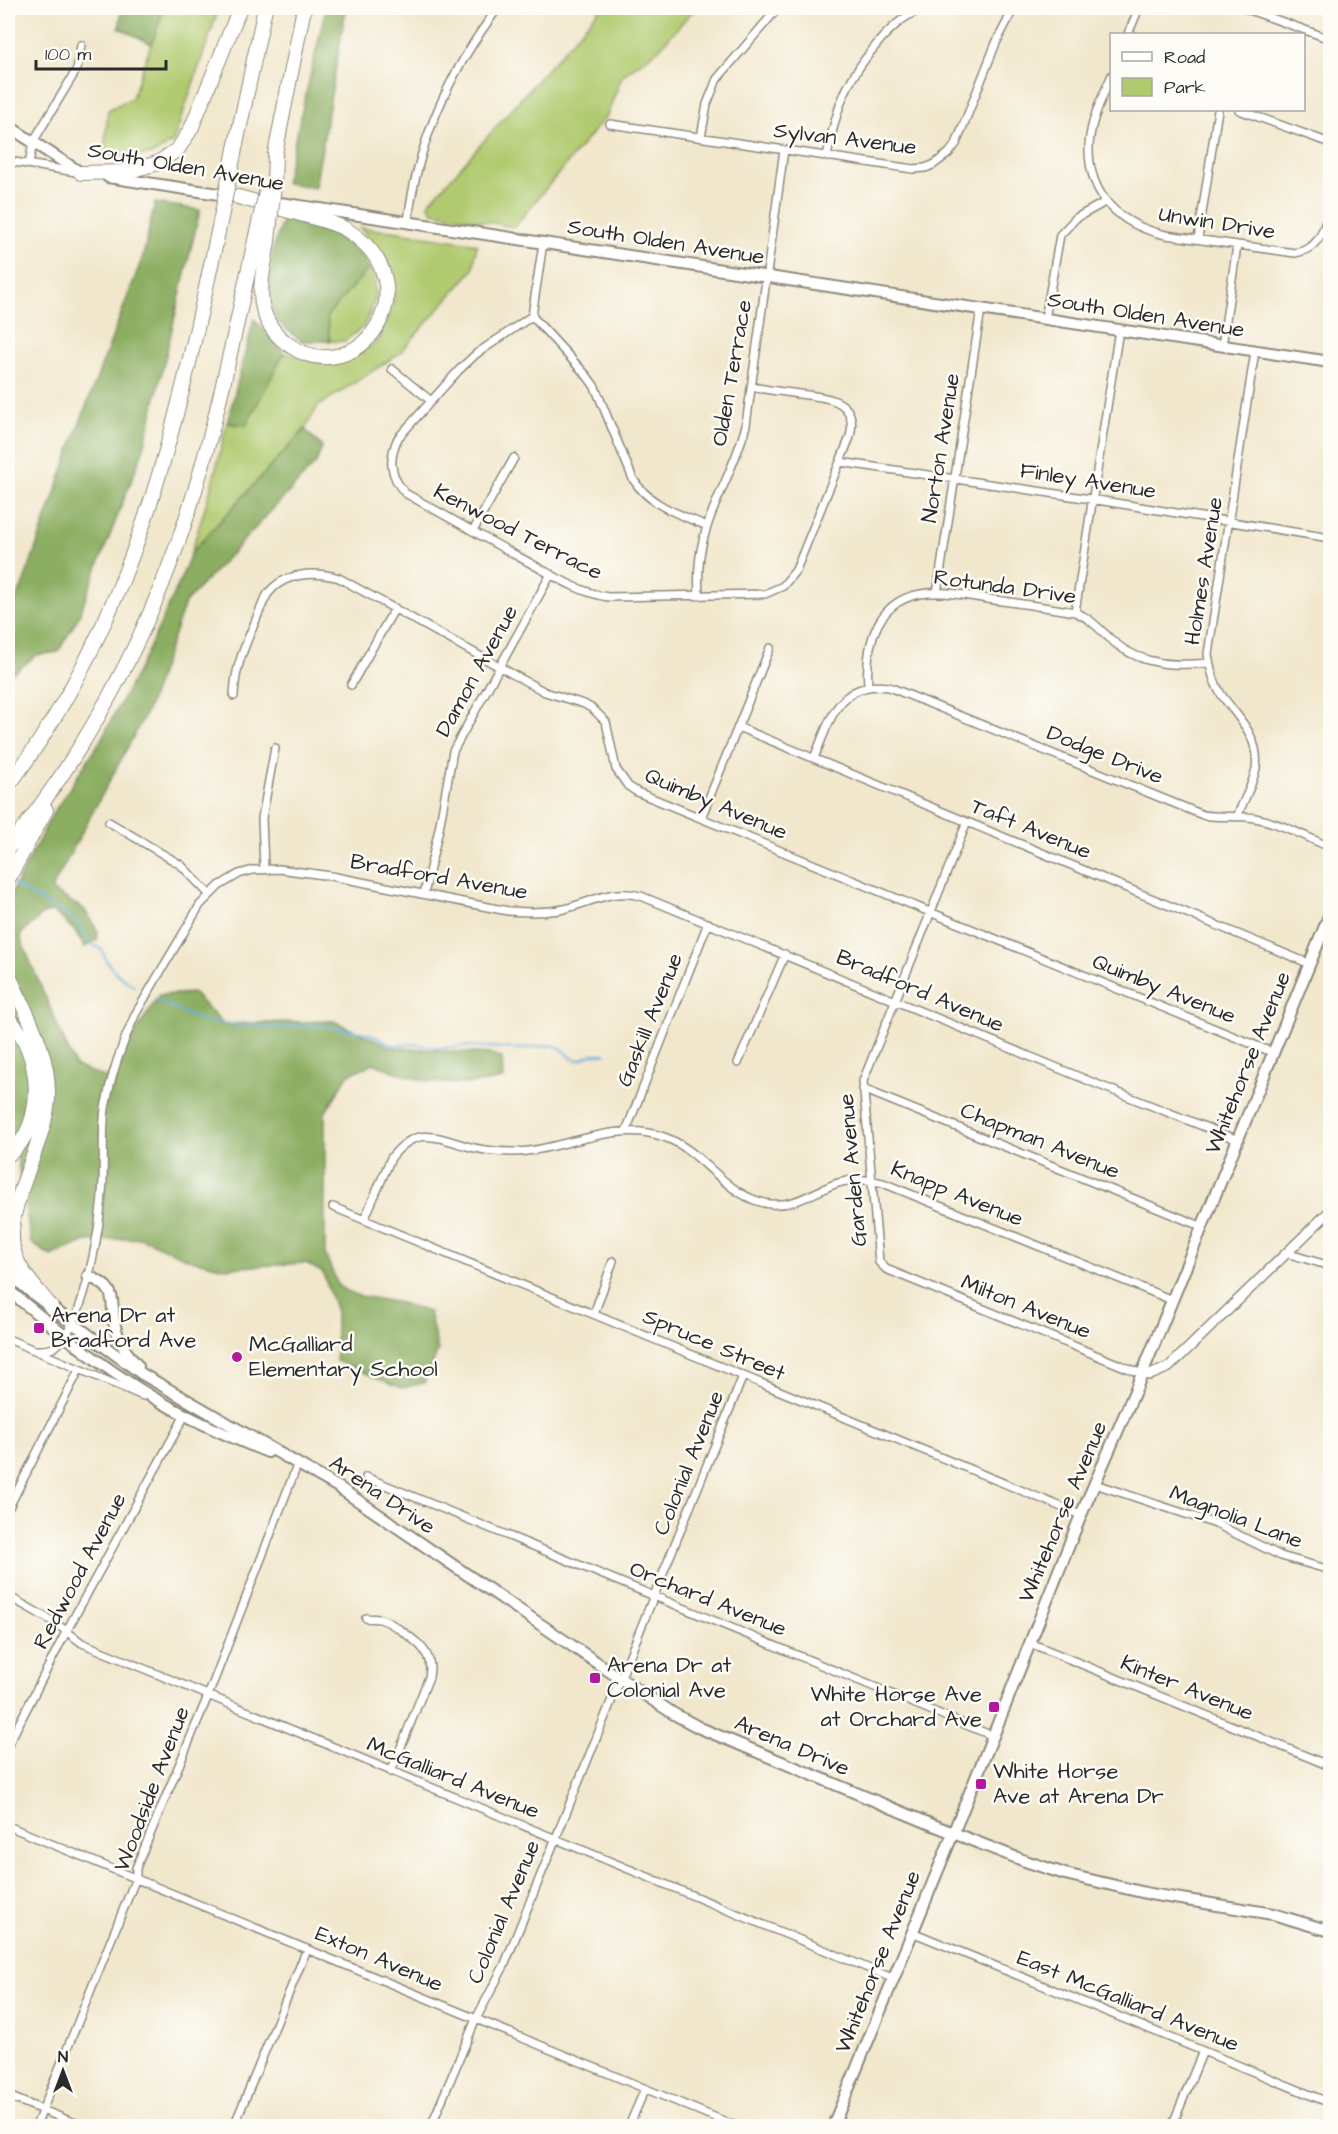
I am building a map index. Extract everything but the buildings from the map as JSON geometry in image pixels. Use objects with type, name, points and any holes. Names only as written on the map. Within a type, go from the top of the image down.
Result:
[{"type":"highway","points":[[81,172],[125,172],[158,163],[178,149],[191,129],[240,8]]},
{"type":"highway","points":[[8,786],[51,722],[77,677],[115,599],[137,546],[166,452],[203,302],[265,8]]},
{"type":"highway","points":[[8,879],[142,631],[167,573],[188,514],[262,238],[274,154],[304,8]]},
{"type":"highway","points":[[238,197],[333,223],[352,233],[368,248],[382,269],[387,283],[387,295],[382,319],[368,339],[349,351],[326,356],[304,353],[283,341],[269,324],[262,303],[262,238]]},
{"type":"highway","points":[[8,848],[43,802],[91,728]]},
{"type":"highway","points":[[8,974],[38,1036],[43,1050],[48,1083],[45,1119],[12,1219],[12,1243],[20,1266],[51,1307]]},
{"type":"highway","points":[[8,1018],[20,1032],[26,1044],[34,1079],[35,1096],[34,1113],[27,1133],[8,1155]]},
{"type":"main road","name":"South Olden Avenue","points":[[10,128],[81,172],[1330,362]]},
{"type":"main road","name":"Whitehorse Avenue","points":[[833,2127],[1081,1515],[1203,1227],[1330,914]]},
{"type":"main road","name":"Arena Drive","points":[[8,1272],[73,1324],[156,1383],[338,1487],[621,1679],[674,1714],[700,1728],[1025,1861],[1096,1882],[1150,1894],[1273,1914],[1330,1931]]},
{"type":"main road","points":[[88,1276],[102,1282],[107,1287],[111,1294],[114,1320],[121,1344],[136,1364],[156,1383]]},
{"type":"main road","name":"Arena Drive","points":[[8,1290],[112,1371],[171,1408],[244,1442],[298,1463]]},
{"type":"street","points":[[408,222],[418,167],[437,110],[464,57],[498,8]]},
{"type":"street","points":[[701,138],[707,104],[717,79],[778,8]]},
{"type":"street","name":"Sylvan Avenue","points":[[610,124],[913,169],[925,168],[941,160],[957,144],[989,60],[1014,8]]},
{"type":"street","points":[[1128,33],[1139,8]]},
{"type":"street","points":[[1244,8],[1330,39]]},
{"type":"street","points":[[827,156],[839,103],[855,71],[899,20],[912,12],[924,9]]},
{"type":"street","points":[[29,164],[33,142],[77,69],[81,45]]},
{"type":"street","points":[[1045,319],[1060,235],[1076,218],[1105,202],[1094,178],[1089,144],[1094,119],[1110,80]]},
{"type":"street","points":[[1198,239],[1218,111]]},
{"type":"street","points":[[1242,111],[1330,143]]},
{"type":"street","points":[[8,142],[10,128]]},
{"type":"street","name":"Olden Terrace","points":[[699,596],[699,561],[707,526],[741,445],[752,387],[784,150]]},
{"type":"street","points":[[8,161],[81,172]]},
{"type":"street","name":"Unwin Drive","points":[[1105,202],[1142,228],[1166,235],[1296,254],[1316,245],[1330,209]]},
{"type":"street","points":[[543,243],[532,316],[595,387],[633,479],[639,488],[657,504],[707,526]]},
{"type":"street","points":[[1222,346],[1237,246]]},
{"type":"street","name":"Norton Avenue","points":[[938,592],[981,309]]},
{"type":"street","name":"Kenwood Terrace","points":[[532,316],[476,354],[398,438],[391,457],[393,476],[405,493],[582,591],[608,597],[755,596],[783,586],[796,570],[852,428],[849,413],[844,406],[831,399],[752,387]]},
{"type":"street","points":[[1074,612],[1119,330]]},
{"type":"street","name":"Holmes Avenue","points":[[1237,817],[1256,768],[1256,755],[1249,732],[1220,692],[1209,663],[1209,644],[1255,351]]},
{"type":"street","points":[[392,369],[431,401]]},
{"type":"street","points":[[473,531],[514,458]]},
{"type":"street","name":"Finley Avenue","points":[[840,462],[1091,499],[1330,538]]},
{"type":"street","name":"Quimby Avenue","points":[[234,696],[238,662],[268,594],[286,580],[309,573],[339,578],[545,692],[584,704],[592,709],[606,723],[616,769],[628,786],[637,792],[1274,1053]]},
{"type":"street","name":"Damon Avenue","points":[[424,894],[453,751],[551,574]]},
{"type":"street","name":"Rotunda Drive","points":[[868,686],[868,653],[873,634],[881,619],[898,603],[910,597],[938,592],[1074,612],[1086,616],[1118,645],[1149,661],[1177,666],[1209,663]]},
{"type":"street","points":[[351,685],[395,608]]},
{"type":"street","points":[[701,818],[771,648]]},
{"type":"street","points":[[814,758],[837,706],[852,693],[868,686]]},
{"type":"street","name":"Dodge Drive","points":[[868,686],[895,689],[1203,815],[1266,821],[1330,847]]},
{"type":"street","name":"Taft Avenue","points":[[738,727],[1310,964]]},
{"type":"street","points":[[264,868],[262,818],[275,748]]},
{"type":"street","points":[[109,822],[181,865],[209,894]]},
{"type":"street","name":"Garden Avenue","points":[[896,1274],[879,1262],[863,1082],[967,822]]},
{"type":"street","name":"Bradford Avenue","points":[[34,1350],[55,1347],[65,1336],[73,1324],[88,1276],[101,1206],[102,1137],[105,1108],[119,1052],[136,1013],[200,905],[209,894],[239,874],[264,868],[331,876],[508,911],[562,909],[613,893],[626,892],[641,896],[1238,1140]]},
{"type":"street","name":"Gaskill Avenue","points":[[626,1131],[708,922]]},
{"type":"street","points":[[738,1064],[785,954]]},
{"type":"street","name":"Chapman Avenue","points":[[863,1089],[1203,1227]]},
{"type":"street","name":"Knapp Avenue","points":[[364,1220],[391,1158],[398,1149],[416,1138],[433,1136],[482,1150],[514,1152],[626,1131],[653,1133],[680,1144],[737,1192],[760,1202],[772,1204],[797,1202],[837,1184],[870,1180],[883,1183],[1172,1300]]},
{"type":"street","name":"Spruce Street","points":[[333,1207],[1081,1515]]},
{"type":"street","points":[[1142,1374],[1150,1375],[1169,1367],[1330,1211]]},
{"type":"street","points":[[1286,1253],[1330,1266]]},
{"type":"street","points":[[594,1314],[613,1261]]},
{"type":"street","name":"Milton Avenue","points":[[896,1274],[1142,1374]]},
{"type":"street","points":[[8,1339],[171,1408]]},
{"type":"street","points":[[8,1509],[79,1370]]},
{"type":"street","name":"Colonial Avenue","points":[[431,2127],[476,2019],[504,1966],[743,1376]]},
{"type":"street","name":"Redwood Avenue","points":[[8,1745],[66,1632],[185,1415]]},
{"type":"street","name":"Woodside Avenue","points":[[36,2127],[136,1878],[136,1868],[208,1696],[298,1463]]},
{"type":"street","name":"Orchard Avenue","points":[[366,1477],[408,1499],[993,1736]]},
{"type":"street","name":"Magnolia Lane","points":[[1095,1484],[1216,1524],[1281,1556],[1330,1570]]},
{"type":"street","name":"McGalliard Avenue","points":[[8,1596],[54,1622],[82,1643],[892,1978]]},
{"type":"street","points":[[366,1618],[391,1623],[420,1644],[429,1656],[431,1664],[429,1677],[392,1772]]},
{"type":"street","name":"Kinter Avenue","points":[[1030,1643],[1330,1766]]},
{"type":"street","name":"Exton Avenue","points":[[8,1826],[736,2127]]},
{"type":"street","name":"East McGalliard Avenue","points":[[912,1932],[1330,2103]]},
{"type":"street","points":[[234,2127],[307,1949]]},
{"type":"street","points":[[1172,2127],[1203,2051]]},
{"type":"street","points":[[629,2127],[645,2089]]},
{"type":"street","points":[[8,2096],[82,2127]]},
{"type":"green space","points":[[122,8],[164,8],[152,44],[119,28]]},
{"type":"green space","points":[[164,8],[219,8],[173,142],[153,154],[129,157],[104,155],[108,110],[132,98]]},
{"type":"green space","points":[[326,8],[346,8],[315,188],[285,183]]},
{"type":"green space","points":[[601,8],[695,8],[659,49],[622,76],[607,115],[514,227],[433,212],[428,204]]},
{"type":"green space","points":[[155,203],[200,210],[144,448],[77,620],[58,652],[37,655],[13,673],[8,670],[8,614],[22,587],[79,425],[143,256]]},
{"type":"green space","points":[[284,216],[356,243],[369,268],[327,316],[330,341],[301,341],[277,321],[268,294],[273,249]]},
{"type":"green space","points":[[360,228],[477,244],[473,270],[399,354],[318,406],[305,429],[191,553],[212,485],[227,423],[246,425],[284,353],[318,362],[356,354],[379,341],[394,301],[390,265]]},
{"type":"green space","points":[[369,268],[375,274],[376,298],[364,326],[345,341],[330,341],[327,316]]},
{"type":"green space","points":[[254,319],[284,353],[246,425],[227,423]]},
{"type":"green space","points":[[305,429],[322,447],[316,463],[185,603],[147,711],[51,890],[84,909],[98,932],[97,940],[85,947],[75,931],[54,912],[44,913],[21,934],[21,940],[75,1066],[107,1078],[159,995],[193,993],[223,1024],[333,1021],[391,1047],[492,1054],[502,1058],[503,1079],[473,1083],[423,1080],[373,1063],[348,1075],[325,1113],[325,1254],[339,1287],[356,1295],[400,1303],[429,1312],[438,1351],[424,1383],[402,1388],[336,1361],[336,1312],[323,1273],[306,1263],[225,1268],[191,1260],[141,1238],[86,1241],[51,1256],[31,1243],[13,1133],[8,1136],[8,969],[12,961],[8,951],[8,900],[52,815],[99,743],[146,655],[191,553]]},
{"type":"waterway","points":[[12,883],[68,915],[79,925],[90,943],[102,950],[114,971],[134,986]]},
{"type":"waterway","points":[[155,999],[201,1021],[269,1028],[316,1025],[367,1033],[393,1045],[520,1049],[552,1045],[562,1049],[573,1059],[580,1060],[593,1054],[606,1054]]},
{"type":"place","name":"Arena Dr at Bradford Ave","points":[[39,1328]]},
{"type":"place","name":"McGalliard Elementary School","points":[[237,1357]]},
{"type":"place","name":"Arena Dr at Colonial Ave","points":[[595,1678]]},
{"type":"place","name":"White Horse Ave at Orchard Ave","points":[[994,1707]]},
{"type":"place","name":"White Horse Ave at Arena Dr","points":[[981,1784]]}]
